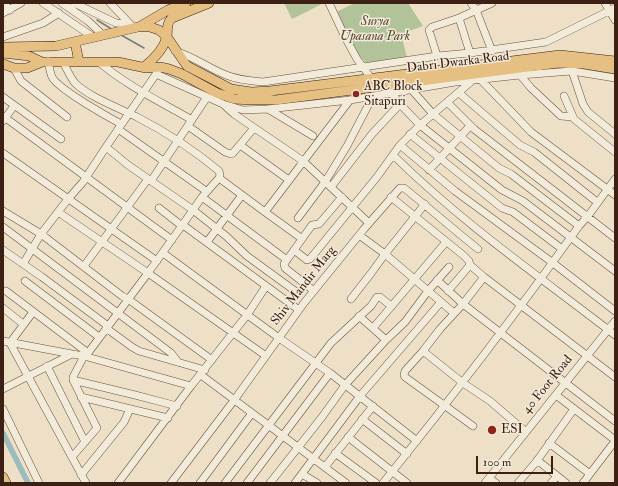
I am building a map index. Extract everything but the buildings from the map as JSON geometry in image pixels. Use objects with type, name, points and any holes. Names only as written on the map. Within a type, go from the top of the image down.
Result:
[{"type":"main road","points":[[3,47],[56,46],[75,42],[133,27],[167,6],[186,3]]},
{"type":"main road","points":[[144,67],[154,59],[162,48],[167,37],[168,22],[172,18],[209,3]]},
{"type":"main road","name":"Dabri Dwarka Road","points":[[133,27],[150,27],[159,30],[167,37],[186,66],[231,89],[252,92],[560,55],[615,61]]},
{"type":"main road","points":[[75,42],[80,62]]},
{"type":"main road","points":[[3,53],[29,56],[45,62]]},
{"type":"main road","name":"Dabri Dwarka Road","points":[[3,64],[14,68],[27,68],[45,62],[118,62],[182,74],[217,93],[234,99],[252,100],[276,100],[389,89],[558,63],[584,64],[615,68]]},
{"type":"main road","points":[[3,477],[6,483]]},
{"type":"street","points":[[4,3],[6,12],[21,3]]},
{"type":"street","points":[[43,3],[93,37]]},
{"type":"street","points":[[62,3],[105,34]]},
{"type":"street","points":[[74,3],[116,23],[133,27]]},
{"type":"street","points":[[110,3],[133,27]]},
{"type":"street","points":[[329,3],[345,37],[371,78]]},
{"type":"street","points":[[472,3],[492,51]]},
{"type":"street","points":[[437,56],[430,28],[459,18],[492,3]]},
{"type":"street","points":[[605,3],[612,10],[615,20]]},
{"type":"street","points":[[175,51],[193,57],[226,75],[242,80],[262,82],[437,56],[492,51],[546,42],[612,10]]},
{"type":"street","points":[[3,37],[43,23],[59,14]]},
{"type":"street","points":[[459,18],[470,53]]},
{"type":"street","points":[[45,62],[52,76],[59,84],[120,127],[164,161],[227,215],[287,260]]},
{"type":"street","points":[[63,62],[77,85],[107,103],[178,140],[219,171],[220,175],[204,194],[163,253],[86,354],[75,373],[73,380],[97,428],[72,457]]},
{"type":"street","points":[[99,62],[110,71],[190,123],[228,154],[233,153],[254,128]]},
{"type":"street","points":[[14,68],[21,81],[67,117]]},
{"type":"street","points":[[23,264],[41,234],[87,177],[158,70],[207,97],[242,110],[268,109],[350,100],[373,96],[389,89],[412,89],[477,79],[520,75],[572,71],[615,78]]},
{"type":"street","points":[[572,71],[583,104],[588,112],[615,134]]},
{"type":"street","points":[[520,75],[528,85],[561,116],[573,117]]},
{"type":"street","points":[[294,250],[308,260],[377,177],[400,145],[410,134],[447,102],[477,79]]},
{"type":"street","points":[[477,79],[532,132],[615,195]]},
{"type":"street","points":[[389,89],[400,104],[420,125],[502,190],[523,201],[615,271]]},
{"type":"street","points":[[412,89],[433,114],[460,137],[499,168],[511,174],[579,226]]},
{"type":"street","points":[[459,93],[520,145],[534,152],[598,202]]},
{"type":"street","points":[[298,218],[325,182],[347,146],[373,96]]},
{"type":"street","points":[[564,96],[576,122],[615,152]]},
{"type":"street","points":[[3,97],[61,139]]},
{"type":"street","points":[[84,266],[164,161],[207,97]]},
{"type":"street","points":[[265,212],[350,100]]},
{"type":"street","points":[[447,102],[470,126],[615,238]]},
{"type":"street","points":[[223,104],[234,114],[303,161],[369,223]]},
{"type":"street","points":[[331,188],[372,134],[400,104]]},
{"type":"street","points":[[14,106],[4,119],[87,177],[172,240]]},
{"type":"street","points":[[268,109],[313,136]]},
{"type":"street","points":[[429,170],[470,126]]},
{"type":"street","points":[[410,134],[502,208],[513,212],[562,249]]},
{"type":"street","points":[[240,145],[289,180]]},
{"type":"street","points":[[400,145],[455,191],[615,311]]},
{"type":"street","points":[[106,148],[194,210],[247,256],[296,291]]},
{"type":"street","points":[[3,153],[157,261]]},
{"type":"street","points":[[393,155],[412,174],[484,236],[615,335]]},
{"type":"street","points":[[219,178],[302,238]]},
{"type":"street","points":[[383,483],[522,306],[562,249],[615,179]]},
{"type":"street","name":"Shiv Mandir Marg","points":[[171,483],[299,310],[369,223],[391,197],[402,187],[425,204],[478,249]]},
{"type":"street","points":[[207,242],[242,195]]},
{"type":"street","points":[[314,291],[284,268],[284,264],[312,224],[319,224],[342,197]]},
{"type":"street","points":[[391,197],[466,258],[470,265],[484,277],[615,377]]},
{"type":"street","points":[[59,198],[68,199]]},
{"type":"street","points":[[351,300],[425,204]]},
{"type":"street","points":[[159,208],[299,310]]},
{"type":"street","points":[[3,211],[41,234],[122,296],[212,360]]},
{"type":"street","points":[[58,212],[266,356]]},
{"type":"street","points":[[3,228],[32,248],[171,353],[178,362]]},
{"type":"street","points":[[359,235],[385,254],[454,313]]},
{"type":"street","points":[[373,328],[446,242]]},
{"type":"street","points":[[3,250],[132,347],[203,372],[252,413],[346,483]]},
{"type":"street","points":[[163,253],[279,338],[330,373],[417,441]]},
{"type":"street","points":[[448,291],[470,265]]},
{"type":"street","points":[[270,483],[345,385],[386,340],[405,322],[428,291],[449,267]]},
{"type":"street","points":[[473,426],[404,375],[405,371],[424,352],[454,313],[464,304],[484,277]]},
{"type":"street","points":[[437,280],[464,304],[565,384],[615,421]]},
{"type":"street","points":[[25,281],[99,337]]},
{"type":"street","points":[[118,483],[247,315],[266,286]]},
{"type":"street","points":[[6,291],[86,354]]},
{"type":"street","points":[[224,483],[331,343],[371,306],[377,297],[380,297],[391,306]]},
{"type":"street","points":[[295,483],[312,458],[360,396],[441,302]]},
{"type":"street","points":[[3,308],[24,324]]},
{"type":"street","points":[[7,342],[33,312]]},
{"type":"street","points":[[359,316],[386,340]]},
{"type":"street","name":"40 Foot Road","points":[[487,481],[615,321]]},
{"type":"street","points":[[7,342],[72,354],[86,354],[192,386]]},
{"type":"street","points":[[7,342],[28,376],[86,483]]},
{"type":"street","points":[[424,352],[463,382],[490,400],[526,432]]},
{"type":"street","points":[[3,389],[72,354]]},
{"type":"street","points":[[47,366],[85,442]]},
{"type":"street","points":[[247,483],[330,373]]},
{"type":"street","points":[[73,380],[177,406]]},
{"type":"street","points":[[556,395],[615,441],[583,483]]},
{"type":"street","points":[[81,397],[168,418]]},
{"type":"street","points":[[325,467],[373,406]]},
{"type":"street","points":[[3,409],[39,483]]},
{"type":"street","points":[[81,475],[124,422],[130,409]]},
{"type":"street","points":[[518,483],[537,460],[574,409]]},
{"type":"street","points":[[200,483],[252,413]]},
{"type":"street","points":[[362,419],[407,454]]},
{"type":"street","points":[[348,437],[407,483]]},
{"type":"street","points":[[549,443],[590,474]]},
{"type":"street","points":[[335,453],[376,483]]},
{"type":"street","points":[[537,460],[566,483]]},
{"type":"street","points":[[302,474],[317,483]]},
{"type":"street","points":[[551,483],[557,476]]},
{"type":"street","points":[[487,481],[496,483]]},
{"type":"green space","points":[[284,3],[324,3],[292,19]]},
{"type":"green space","name":"Surya Upasana Park","points":[[355,3],[408,3],[423,26],[401,34],[407,57],[366,63],[358,54],[336,12]]},
{"type":"waterway","points":[[97,20],[113,30]]},
{"type":"waterway","points":[[121,35],[144,48]]},
{"type":"waterway","points":[[3,433],[28,483]]},
{"type":"place","name":"ABC Block Sitapuri","points":[[356,94]]},
{"type":"place","name":"ESI","points":[[492,430]]}]
